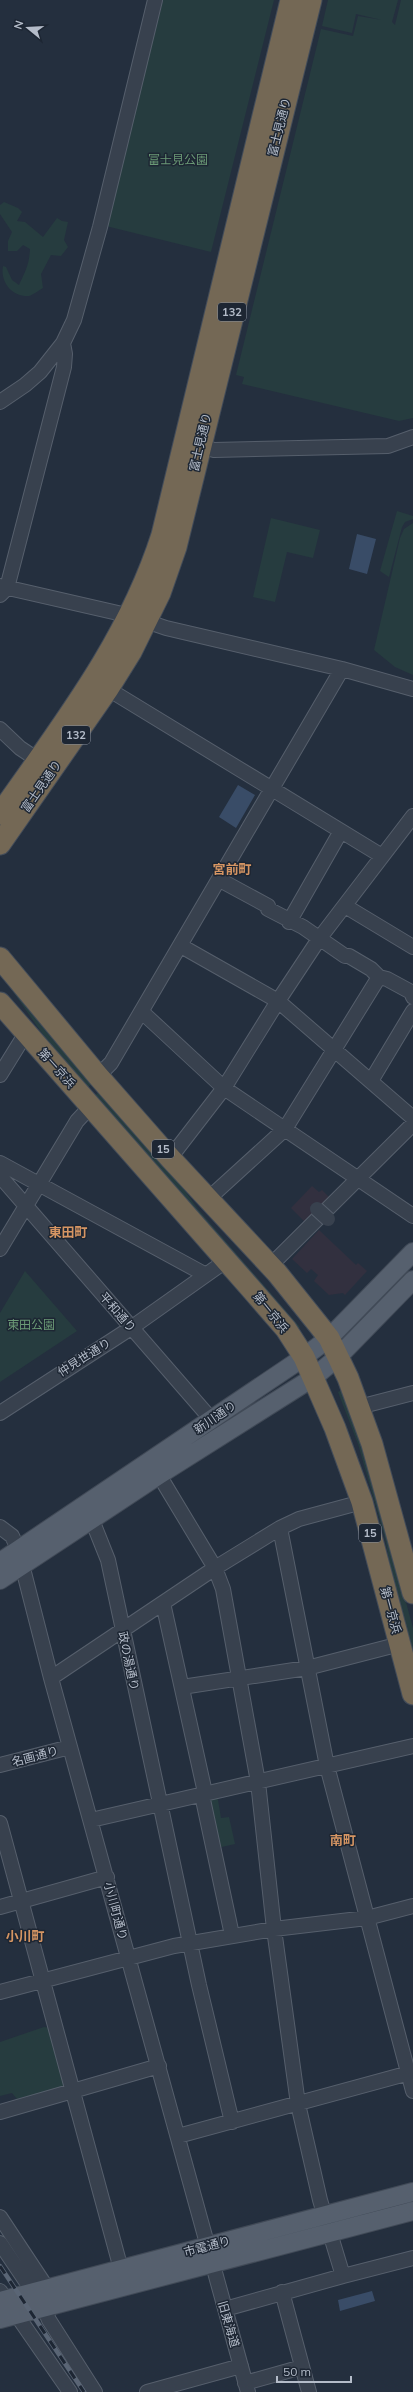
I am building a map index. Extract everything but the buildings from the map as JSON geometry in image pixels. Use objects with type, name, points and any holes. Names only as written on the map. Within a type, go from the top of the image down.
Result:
[{"type":"highway","name":"富士見通り","points":[[0,844],[108,689],[131,652],[144,587],[162,535],[291,0]]},
{"type":"highway","name":"富士見通り","points":[[3,801],[38,760],[103,665],[160,592],[176,547],[206,448],[310,0]]},
{"type":"highway","name":"15","points":[[0,958],[98,1076],[207,1200],[270,1266],[328,1338],[338,1357],[359,1407],[372,1444],[412,1585]]},
{"type":"highway","name":"第一京浜","points":[[0,1003],[227,1260],[286,1329],[304,1357],[314,1377],[362,1502],[413,1694]]},
{"type":"main road","name":"新川通り","points":[[0,1562],[211,1418],[304,1357],[328,1338],[413,1252]]},
{"type":"main road","name":"新川通り","points":[[0,1580],[18,1550],[92,1520],[159,1475],[314,1377],[338,1357],[413,1280]]},
{"type":"main road","name":"市電通り","points":[[8,2317],[133,2283],[326,2214],[413,2192]]},
{"type":"main road","name":"市電通り","points":[[19,2292],[121,2269],[210,2255],[331,2232],[413,2211]]},
{"type":"street","points":[[0,402],[21,388],[40,372],[63,343],[74,320],[100,227],[155,0]]},
{"type":"street","points":[[63,343],[65,354],[64,367],[2,590],[139,618],[166,628],[342,669],[413,689]]},
{"type":"street","points":[[206,448],[388,446],[413,437]]},
{"type":"street","points":[[98,1076],[111,1063],[142,1012],[342,669]]},
{"type":"street","points":[[108,689],[382,856]]},
{"type":"street","points":[[0,729],[20,748],[38,760]]},
{"type":"street","points":[[170,1158],[224,1088],[278,1001],[319,939],[413,816]]},
{"type":"street","points":[[289,922],[341,831]]},
{"type":"street","points":[[220,880],[246,896],[250,896],[268,906],[268,909],[334,947],[335,950],[345,956],[349,956],[371,969],[378,977],[393,982],[411,992],[413,997]]},
{"type":"street","points":[[345,906],[413,947]]},
{"type":"street","points":[[181,946],[278,1001],[413,1118]]},
{"type":"street","points":[[207,1200],[285,1129],[333,1048],[378,977]]},
{"type":"street","points":[[371,1081],[413,1011]]},
{"type":"street","points":[[142,1012],[224,1088],[413,1216]]},
{"type":"street","points":[[0,1075],[26,1033]]},
{"type":"street","points":[[0,1249],[77,1121],[91,1106]]},
{"type":"street","points":[[270,1266],[413,1124]]},
{"type":"street","name":"平和通り","points":[[1,1169],[38,1184],[206,1275]]},
{"type":"street","name":"平和通り","points":[[1,1169],[26,1204],[211,1418]]},
{"type":"street","points":[[317,1209],[328,1220]]},
{"type":"street","name":"仲見世通り","points":[[0,1413],[132,1328],[227,1260]]},
{"type":"street","points":[[359,1407],[413,1393]]},
{"type":"street","points":[[159,1475],[215,1568],[223,1589],[258,1782],[274,1928],[298,2104],[320,2200],[326,2214],[343,2276]]},
{"type":"street","points":[[51,1678],[215,1568],[280,1528],[299,1519],[362,1502]]},
{"type":"street","name":"政の湯通り","points":[[92,1520],[108,1560],[122,1631],[190,1942],[232,2122]]},
{"type":"street","points":[[0,1527],[18,1550]]},
{"type":"street","points":[[280,1528],[327,1766],[367,1918],[411,2073],[413,2091]]},
{"type":"street","name":"小川町通り","points":[[18,1550],[51,1678],[210,2255]]},
{"type":"street","points":[[163,1603],[204,1788],[202,1795],[232,1935]]},
{"type":"street","points":[[182,1687],[239,1677],[307,1668],[400,1644]]},
{"type":"street","points":[[91,1820],[413,1746]]},
{"type":"street","name":"名画通り","points":[[0,1765],[70,1747]]},
{"type":"street","points":[[0,1823],[74,2090],[121,2269]]},
{"type":"street","points":[[0,1907],[107,1877]]},
{"type":"street","points":[[0,1992],[190,1942],[274,1928],[367,1918],[413,1906]]},
{"type":"street","points":[[0,2112],[158,2066]]},
{"type":"street","points":[[178,2136],[411,2073]]},
{"type":"street","points":[[0,2217],[19,2292],[8,2317],[70,2392]]},
{"type":"street","points":[[0,2243],[19,2292],[44,2308],[48,2320],[94,2392]]},
{"type":"street","name":"旧東海道","points":[[210,2255],[246,2387]]},
{"type":"street","points":[[225,2309],[282,2292],[413,2258]]},
{"type":"street","points":[[282,2292],[309,2392]]},
{"type":"street","points":[[146,2392],[241,2366]]},
{"type":"street","points":[[246,2387],[302,2367]]},
{"type":"shaded area","points":[[312,1186],[319,1192],[322,1190],[329,1197],[305,1222],[291,1208]]},
{"type":"shaded area","points":[[319,1230],[356,1265],[358,1263],[367,1271],[345,1295],[343,1293],[329,1295],[314,1281],[318,1275],[311,1269],[307,1273],[292,1259]]},
{"type":"green space","name":"富士見公園","points":[[163,0],[274,0],[211,252],[106,226]]},
{"type":"green space","points":[[328,0],[398,0],[392,22],[395,25],[401,0],[413,0],[413,418],[399,421],[242,384],[244,377],[236,375],[321,29],[353,36],[358,16],[382,20],[356,14],[352,33],[322,26]]},
{"type":"green space","points":[[4,202],[18,208],[22,212],[17,221],[25,222],[43,237],[57,218],[68,222],[64,240],[68,247],[61,256],[51,255],[41,274],[43,288],[29,296],[17,294],[8,287],[3,278],[3,266],[6,267],[12,280],[19,285],[27,267],[30,249],[23,245],[17,251],[8,251],[8,241],[12,232],[0,214],[0,205]]},
{"type":"green space","points":[[397,511],[413,516],[413,519],[405,522],[402,527],[389,577],[380,571]]},
{"type":"green space","points":[[271,518],[320,530],[313,558],[287,552],[275,602],[253,597]]},
{"type":"green space","points":[[413,523],[413,675],[395,667],[374,650],[400,538],[404,529]]},
{"type":"green space","points":[[0,973],[93,1083],[87,1088],[62,1062]]},
{"type":"green space","points":[[100,1091],[172,1172],[197,1208],[300,1327],[297,1330],[94,1096]]},
{"type":"green space","name":"東田公園","points":[[25,1271],[77,1331],[0,1382],[0,1313]]},
{"type":"green space","points":[[342,1390],[367,1459],[413,1628],[413,1660],[394,1588],[385,1538],[358,1444],[338,1392]]},
{"type":"green space","points":[[217,1794],[221,1818],[229,1817],[235,1844],[217,1848],[206,1797]]},
{"type":"green space","points":[[44,2027],[50,2028],[64,2083],[63,2087],[17,2099],[12,2093],[0,2096],[0,2042]]},
{"type":"water","points":[[357,534],[376,539],[367,574],[349,569]]},
{"type":"water","points":[[238,785],[255,795],[236,828],[219,817]]},
{"type":"water","points":[[372,2291],[375,2301],[340,2311],[338,2300]]},
{"type":"railway","points":[[0,2266],[84,2392]]},
{"type":"district","name":"宮前町","points":[[232,869]]},
{"type":"district","name":"東田町","points":[[68,1232]]},
{"type":"district","name":"南町","points":[[343,1840]]},
{"type":"district","name":"小川町","points":[[25,1936]]}]
